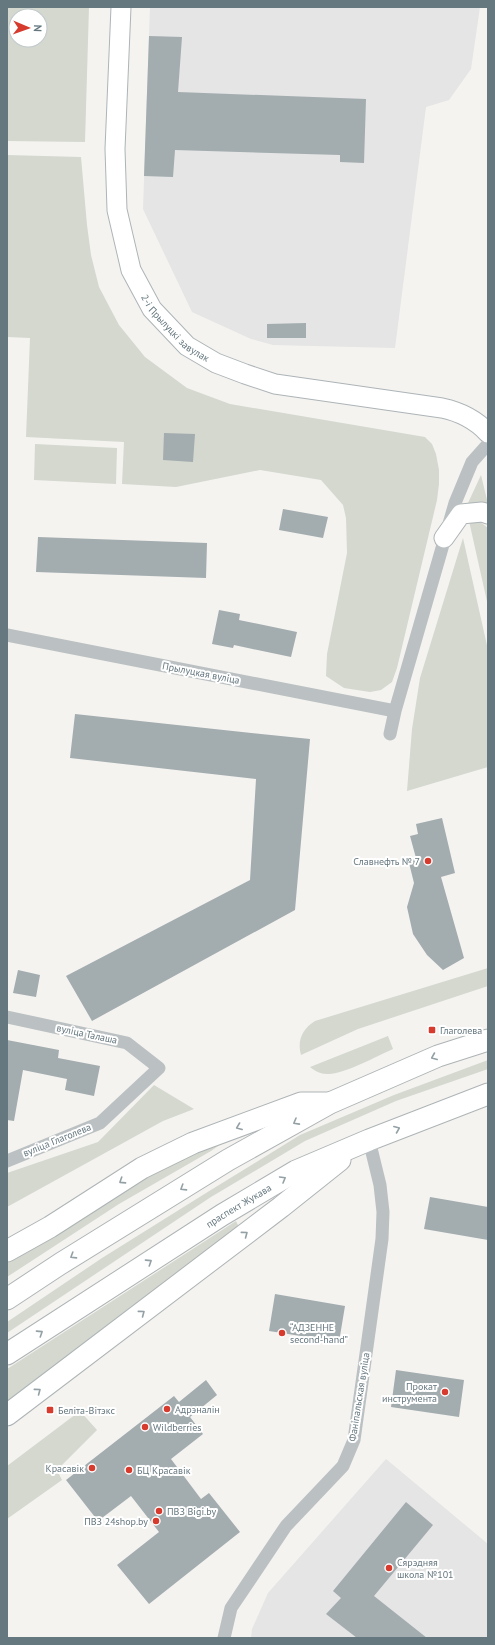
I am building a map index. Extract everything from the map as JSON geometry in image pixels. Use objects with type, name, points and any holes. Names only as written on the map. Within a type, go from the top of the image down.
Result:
[{"type":"main road","points":[[7,1299],[60,1264],[228,1160],[330,1103],[438,1056],[488,1040]]},
{"type":"main road","name":"праспект Жукава","points":[[7,1354],[222,1215],[296,1171],[365,1142],[488,1094]]},
{"type":"main road","points":[[7,1251],[50,1227],[142,1168],[193,1143],[301,1103],[330,1103]]},
{"type":"main road","points":[[7,1415],[365,1142]]},
{"type":"street","name":"2-і Прылуцкі завулак","points":[[121,7],[115,149],[117,210],[131,270],[152,309],[187,346],[216,363],[275,384],[442,408],[460,412],[479,424],[488,433]]},
{"type":"street","points":[[390,734],[395,711],[455,503],[472,462],[488,444]]},
{"type":"street","points":[[444,538],[461,514],[482,512],[488,514]]},
{"type":"street","name":"Прылуцкая вуліца","points":[[7,635],[395,711]]},
{"type":"street","name":"вуліца Талаша","points":[[7,1017],[127,1043],[159,1068]]},
{"type":"street","name":"вуліца Глаголева","points":[[7,1161],[100,1123],[159,1068]]},
{"type":"street","name":"Фаніпальская вуліца","points":[[224,1638],[231,1608],[286,1526],[343,1466],[354,1440],[382,1239],[383,1212],[380,1185],[365,1142]]},
{"type":"shaded area","points":[[7,7],[89,7],[85,142],[7,141]]},
{"type":"shaded area","points":[[150,7],[480,7],[471,69],[449,100],[426,107],[395,348],[273,345],[251,339],[192,312],[143,209]]},
{"type":"shaded area","points":[[7,155],[81,157],[91,255],[99,287],[119,325],[145,357],[187,388],[230,404],[425,437],[432,444],[436,454],[439,470],[437,500],[397,668],[392,682],[381,690],[370,692],[344,688],[326,676],[327,654],[347,553],[346,518],[343,505],[321,480],[260,470],[176,487],[122,484],[124,442],[26,437],[30,338],[7,337]]},
{"type":"shaded area","points":[[35,444],[117,448],[116,484],[34,480]]},
{"type":"shaded area","points":[[481,475],[488,504],[468,503]]},
{"type":"shaded area","points":[[469,521],[479,521],[488,528],[488,606]]},
{"type":"shaded area","points":[[463,538],[488,650],[488,767],[407,791],[412,729],[420,678]]},
{"type":"shaded area","points":[[488,968],[488,986],[358,1029],[301,1055],[300,1040],[307,1028],[315,1021]]},
{"type":"shaded area","points":[[388,1036],[393,1049],[342,1072],[327,1074],[318,1072],[310,1067]]},
{"type":"shaded area","points":[[488,1060],[488,1069],[396,1101],[305,1141],[211,1197],[7,1333],[7,1322],[102,1258],[300,1135],[394,1095]]},
{"type":"shaded area","points":[[154,1085],[194,1109],[163,1121],[7,1207],[7,1173],[98,1142]]},
{"type":"shaded area","points":[[232,1136],[211,1151],[119,1204],[7,1277],[7,1260],[188,1154]]},
{"type":"shaded area","points":[[236,1221],[239,1227],[180,1270],[7,1402],[7,1369]]},
{"type":"shaded area","points":[[80,1411],[97,1430],[57,1470],[62,1480],[7,1519],[7,1466]]},
{"type":"shaded area","name":"Сярэдняя школа №101","points":[[386,1459],[488,1544],[488,1638],[251,1638],[252,1629],[268,1593]]},
{"type":"building","points":[[149,36],[182,37],[178,92],[366,99],[364,163],[340,162],[340,155],[175,150],[173,177],[144,176]]},
{"type":"building","points":[[306,323],[306,338],[267,338],[267,324]]},
{"type":"building","points":[[164,433],[195,434],[193,462],[163,460]]},
{"type":"building","points":[[283,509],[328,517],[323,538],[279,530]]},
{"type":"building","points":[[38,537],[207,543],[206,578],[36,572]]},
{"type":"building","points":[[219,610],[240,614],[239,620],[297,632],[291,657],[234,645],[233,648],[212,644]]},
{"type":"building","points":[[75,714],[310,739],[295,910],[92,1021],[66,976],[250,880],[256,779],[70,758]]},
{"type":"building","points":[[442,818],[455,873],[441,877],[464,958],[443,970],[427,955],[413,934],[407,907],[414,883],[408,859],[416,858],[410,836],[418,834],[416,824]]},
{"type":"building","points":[[18,970],[40,975],[36,997],[13,993]]},
{"type":"building","points":[[7,1040],[59,1050],[58,1058],[100,1066],[94,1096],[65,1090],[67,1079],[23,1070],[14,1121],[7,1120]]},
{"type":"building","points":[[430,1197],[488,1207],[488,1240],[424,1229]]},
{"type":"building","points":[[275,1294],[345,1306],[339,1342],[269,1331]]},
{"type":"building","points":[[396,1370],[464,1380],[459,1417],[391,1407]]},
{"type":"building","points":[[206,1380],[217,1395],[190,1417],[203,1434],[171,1459],[201,1499],[209,1493],[240,1532],[149,1604],[117,1565],[159,1532],[131,1496],[98,1521],[66,1480],[174,1396],[179,1402]]},
{"type":"building","points":[[406,1502],[433,1525],[374,1596],[427,1638],[357,1638],[326,1614],[341,1598],[333,1591]]},
{"type":"place","name":"Славнефть № 7","points":[[428,861]]},
{"type":"place","name":"Глаголева","points":[[432,1030]]},
{"type":"place","name":"“АДЗЕННЕ second-hand”","points":[[282,1333]]},
{"type":"place","name":"Прокат инструмента","points":[[445,1392]]},
{"type":"place","name":"Адрэналін","points":[[167,1409]]},
{"type":"place","name":"Беліта-Вітэкс","points":[[50,1410]]},
{"type":"place","name":"Wildberries","points":[[145,1427]]},
{"type":"place","name":"Красавік","points":[[92,1468]]},
{"type":"place","name":"БЦ Красавік","points":[[129,1470]]},
{"type":"place","name":"ПВЗ Bigi.by","points":[[159,1511]]},
{"type":"place","name":"ПВЗ 24shop.by","points":[[156,1521]]},
{"type":"place","name":"Сярэдняя школа №101","points":[[389,1568]]}]
